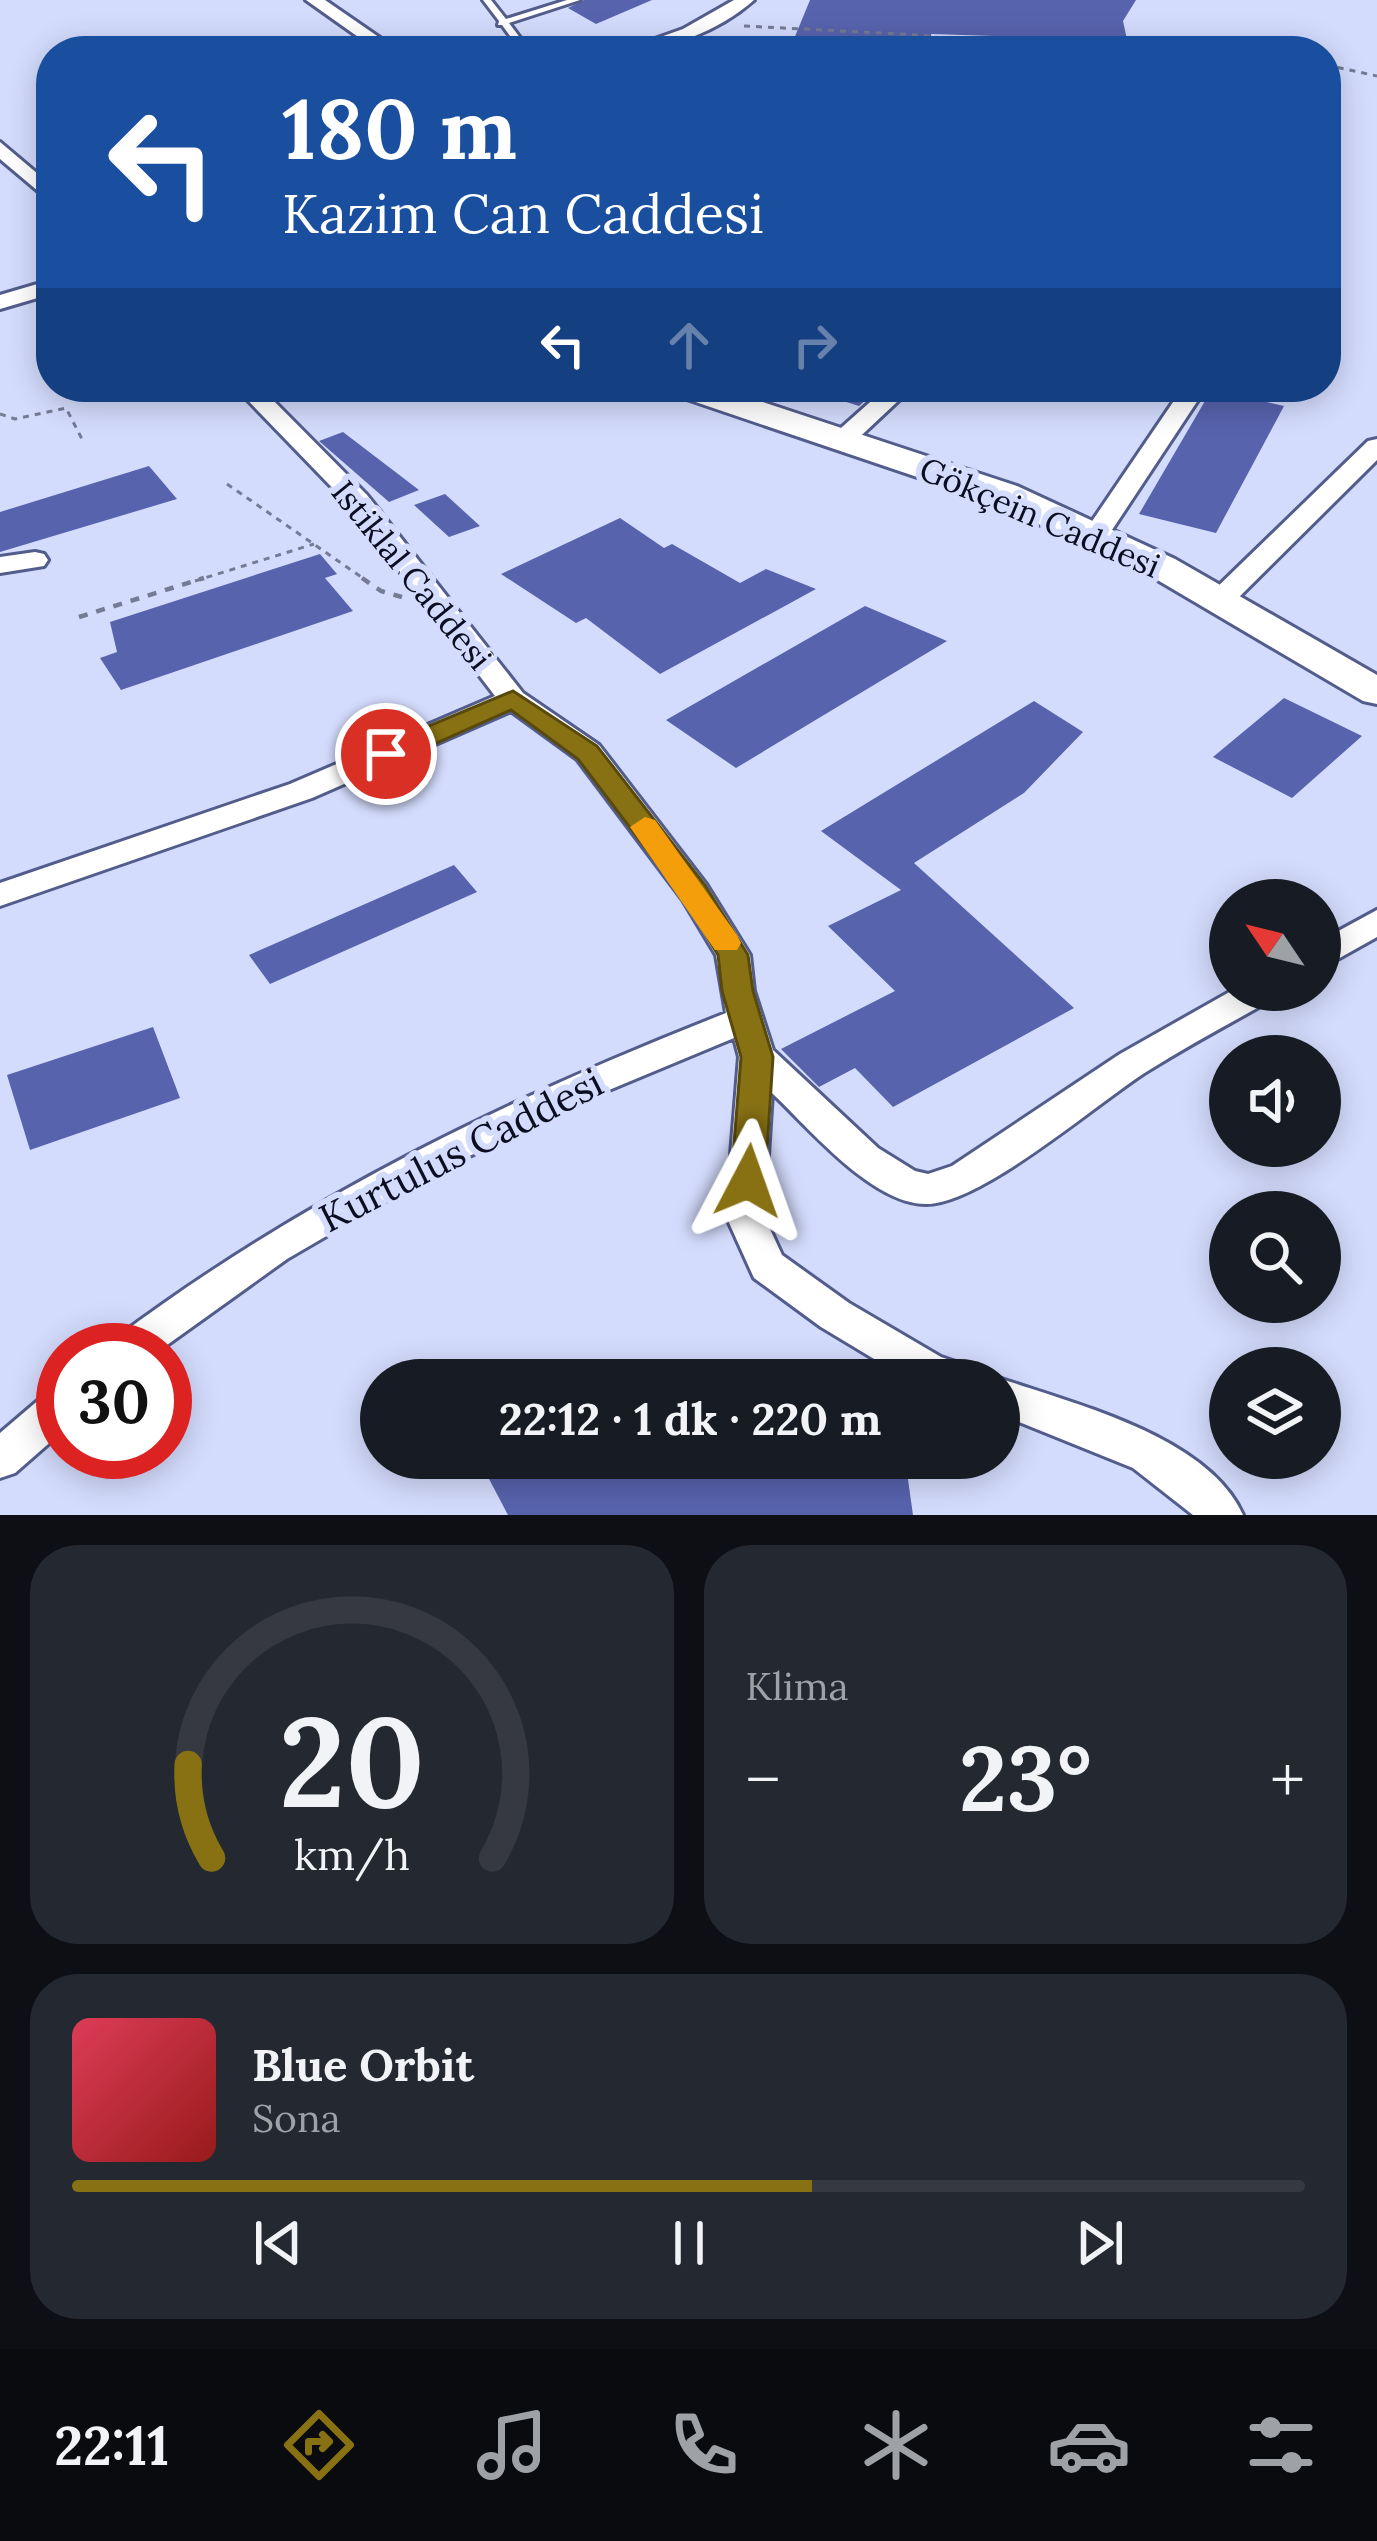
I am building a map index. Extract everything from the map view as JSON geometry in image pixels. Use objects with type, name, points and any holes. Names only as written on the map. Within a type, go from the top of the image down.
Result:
[{"type":"street","points":[[314,0],[368,36]]},
{"type":"street","points":[[673,36],[711,23],[746,0]]},
{"type":"street","points":[[0,148],[36,182]]},
{"type":"street","points":[[0,302],[36,291]]},
{"type":"street","name":"Istiklal Caddesi","points":[[262,402],[358,500],[513,699],[588,752],[694,892],[733,955],[757,1057],[746,1216],[768,1266],[835,1316],[909,1359]]},
{"type":"street","name":"Gökçein Caddesi","points":[[728,402],[1004,494],[1219,601],[1377,692]]},
{"type":"street","points":[[841,441],[884,402]]},
{"type":"street","points":[[1095,536],[1185,402]]},
{"type":"street","points":[[1219,601],[1377,446]]},
{"type":"street","points":[[0,565],[35,560]]},
{"type":"street","points":[[0,895],[302,791],[513,699]]},
{"type":"street","points":[[1341,944],[1377,922]]},
{"type":"street","points":[[757,1057],[865,1158],[905,1184],[928,1189],[965,1177],[1133,1063],[1225,1011]]},
{"type":"street","name":"Kurtulus Caddesi","points":[[163,1323],[382,1181],[587,1080],[747,1019]]},
{"type":"street","points":[[1020,1404],[1146,1449],[1198,1485],[1221,1515]]},
{"type":"street","points":[[0,1459],[36,1428]]},
{"type":"lane","points":[[488,0],[513,36]]},
{"type":"lane","points":[[501,22],[576,0]]},
{"type":"path","points":[[711,23],[927,36]]},
{"type":"path","points":[[1341,68],[1377,76]]},
{"type":"path","points":[[0,414],[15,418],[66,407],[84,443]]},
{"type":"path","points":[[226,484],[381,591],[439,607]]},
{"type":"path","points":[[79,617],[314,544]]},
{"type":"building","points":[[584,0],[652,0],[596,24],[568,8]]},
{"type":"building","points":[[810,0],[1136,0],[1123,21],[1126,36],[795,36]]},
{"type":"building","points":[[1204,402],[1284,406],[1216,533],[1139,514]]},
{"type":"building","points":[[343,432],[419,490],[389,502],[319,441]]},
{"type":"building","points":[[149,466],[177,499],[0,552],[0,512]]},
{"type":"building","points":[[445,494],[480,526],[449,537],[414,505]]},
{"type":"building","points":[[620,518],[664,548],[672,544],[740,583],[766,569],[816,589],[660,674],[586,618],[576,623],[501,574]]},
{"type":"building","points":[[320,554],[337,574],[325,578],[353,611],[121,690],[100,658],[117,652],[110,622]]},
{"type":"building","points":[[865,606],[947,641],[736,768],[666,720]]},
{"type":"building","points":[[1284,698],[1362,736],[1292,798],[1213,757]]},
{"type":"building","points":[[1034,701],[1083,732],[1024,793],[914,863],[1074,1008],[893,1107],[855,1068],[819,1087],[781,1049],[895,991],[828,926],[901,890],[821,831]]},
{"type":"building","points":[[454,865],[477,892],[270,984],[249,955]]},
{"type":"building","points":[[153,1027],[180,1098],[30,1150],[7,1075]]},
{"type":"building","points":[[489,1479],[908,1479],[913,1515],[508,1515]]},
{"type":"slow traffic","points":[[645,827],[726,943]]},
{"type":"route","points":[[386,754],[513,699],[588,752],[694,892],[733,955],[737,991],[757,1057],[748,1181]]}]
